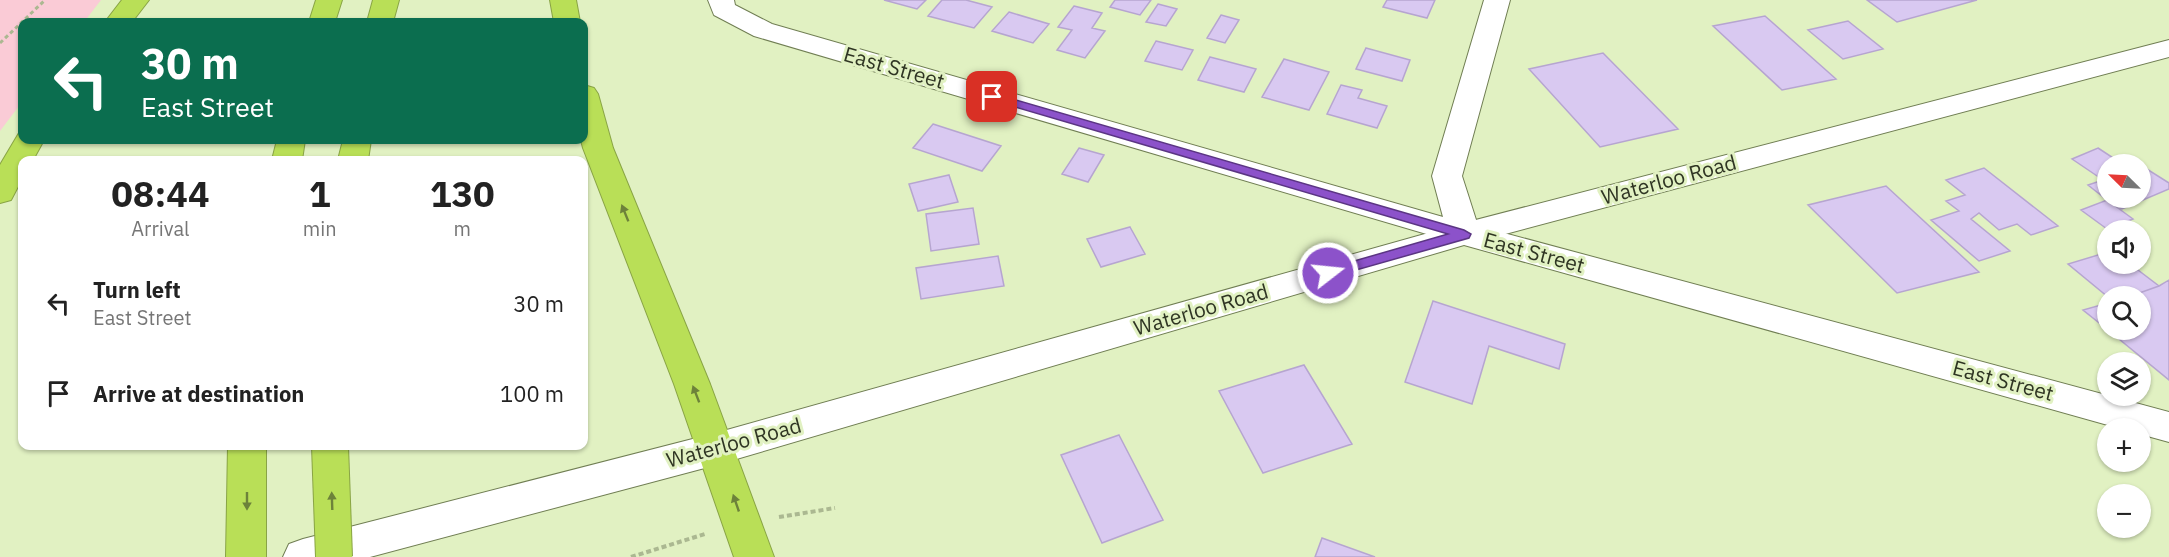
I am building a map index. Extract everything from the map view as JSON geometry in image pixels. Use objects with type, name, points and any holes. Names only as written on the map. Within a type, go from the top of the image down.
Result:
[{"type":"highway","points":[[121,18],[136,0]]},
{"type":"highway","points":[[323,18],[329,0]]},
{"type":"highway","points":[[381,18],[386,0]]},
{"type":"highway","points":[[563,0],[566,18]]},
{"type":"highway","points":[[588,109],[598,148],[716,449],[754,557]]},
{"type":"highway","points":[[0,192],[18,160]]},
{"type":"highway","points":[[246,557],[247,450]]},
{"type":"highway","points":[[330,450],[334,557]]},
{"type":"main road","name":"East Street","points":[[721,0],[723,9],[763,30],[1464,234],[2169,427]]},
{"type":"main road","points":[[1464,234],[1447,176],[1497,0]]},
{"type":"main road","name":"Waterloo Road","points":[[303,557],[716,449],[1464,234],[2169,48]]},
{"type":"path","points":[[26,18],[45,0]]},
{"type":"path","points":[[0,43],[18,26]]},
{"type":"shaded area","points":[[0,0],[101,0],[87,18],[18,18],[18,107],[0,131]]},
{"type":"building","points":[[884,0],[926,0],[917,9]]},
{"type":"building","points":[[942,0],[966,0],[992,7],[974,28],[928,16]]},
{"type":"building","points":[[1115,0],[1151,0],[1140,15],[1110,7]]},
{"type":"building","points":[[1387,0],[1435,0],[1427,18],[1383,7]]},
{"type":"building","points":[[1867,0],[1977,0],[1897,22]]},
{"type":"building","points":[[1158,4],[1177,9],[1166,26],[1146,22]]},
{"type":"building","points":[[1074,6],[1102,13],[1092,28],[1105,31],[1085,58],[1057,50],[1072,30],[1058,27]]},
{"type":"building","points":[[1009,12],[1049,24],[1033,43],[992,31]]},
{"type":"building","points":[[1221,15],[1239,20],[1225,43],[1207,38]]},
{"type":"building","points":[[1765,16],[1836,79],[1782,90],[1713,26]]},
{"type":"building","points":[[1848,21],[1883,49],[1843,59],[1808,30]]},
{"type":"building","points":[[1156,41],[1193,50],[1182,70],[1145,61]]},
{"type":"building","points":[[1366,48],[1410,60],[1402,81],[1356,69]]},
{"type":"building","points":[[1603,53],[1678,129],[1600,147],[1529,69]]},
{"type":"building","points":[[1210,57],[1256,69],[1244,92],[1198,80]]},
{"type":"building","points":[[1284,59],[1329,72],[1309,110],[1262,97]]},
{"type":"building","points":[[1341,85],[1362,90],[1358,98],[1387,106],[1377,128],[1327,114]]},
{"type":"building","points":[[933,124],[1001,146],[982,171],[913,148]]},
{"type":"building","points":[[1079,148],[1104,155],[1088,182],[1062,174]]},
{"type":"building","points":[[2098,148],[2107,154],[2097,154],[2097,176],[2072,159]]},
{"type":"building","points":[[1984,168],[2058,226],[2031,235],[2017,224],[1999,230],[1979,213],[1971,219],[2010,251],[1979,261],[1931,220],[1959,211],[1946,201],[1965,195],[1946,180]]},
{"type":"building","points":[[2151,172],[2169,183],[2169,189],[2151,197]]},
{"type":"building","points":[[949,175],[958,202],[918,211],[909,184]]},
{"type":"building","points":[[2097,182],[2097,192],[2088,185]]},
{"type":"building","points":[[1886,186],[1979,272],[1897,293],[1808,205]]},
{"type":"building","points":[[2097,204],[2097,208],[2118,208],[2133,219],[2097,222],[2081,210]]},
{"type":"building","points":[[973,208],[979,244],[931,251],[926,214]]},
{"type":"building","points":[[1130,227],[1145,254],[1101,267],[1087,239]]},
{"type":"building","points":[[2097,255],[2097,274],[2143,274],[2159,286],[2151,289],[2151,286],[2097,286],[2097,288],[2068,264]]},
{"type":"building","points":[[998,256],[1004,286],[921,299],[916,268]]},
{"type":"building","points":[[2169,280],[2169,380],[2151,365],[2151,352],[2135,352],[2120,340],[2151,340],[2151,289]]},
{"type":"building","points":[[1433,301],[1565,344],[1559,369],[1489,346],[1472,404],[1405,382]]},
{"type":"building","points":[[2097,306],[2097,321],[2083,310]]},
{"type":"building","points":[[1304,365],[1352,444],[1263,473],[1219,391]]},
{"type":"building","points":[[1119,435],[1163,520],[1102,543],[1061,455]]},
{"type":"building","points":[[1322,538],[1375,557],[1315,557]]},
{"type":"route","points":[[992,97],[1464,234],[1328,273]]}]
